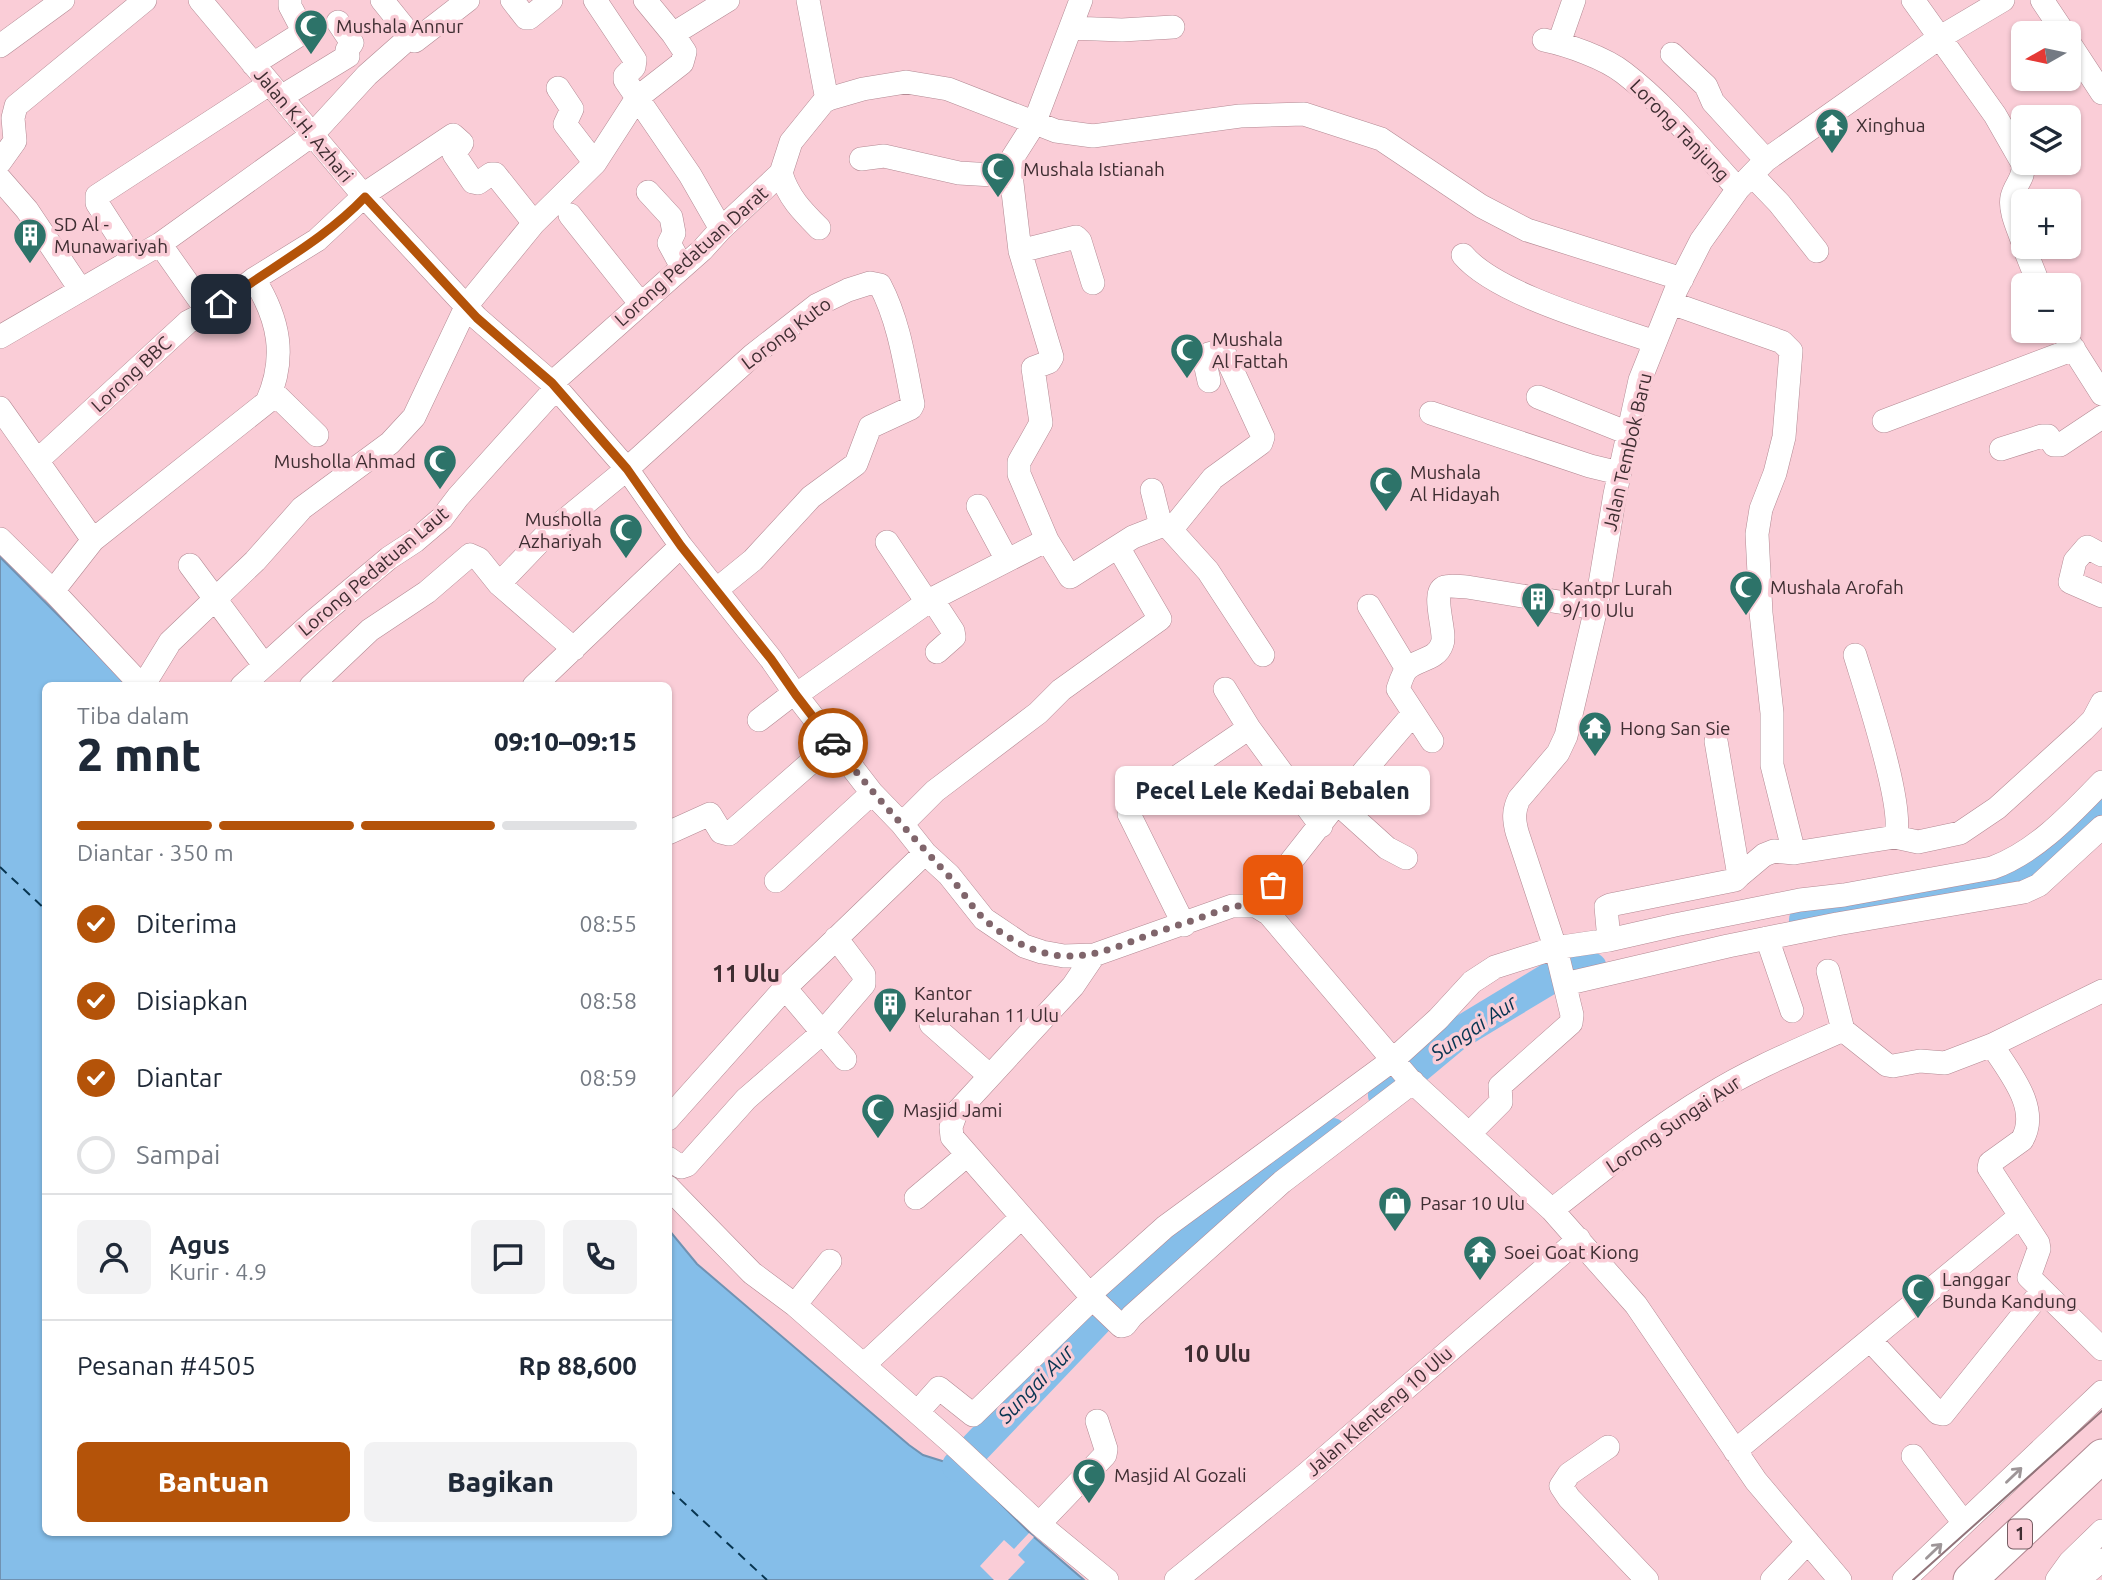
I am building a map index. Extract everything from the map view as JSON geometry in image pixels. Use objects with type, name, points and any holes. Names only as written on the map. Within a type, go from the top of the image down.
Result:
[{"type":"highway","name":"1","points":[[1997,1580],[2085,1490],[2102,1456]]},
{"type":"highway","name":"1","points":[[1970,1580],[2085,1490]]},
{"type":"street","points":[[0,46],[63,0]]},
{"type":"street","points":[[0,162],[15,141],[13,118],[16,106],[145,0]]},
{"type":"street","name":"Jalan K.H. Azhari","points":[[200,0],[364,196],[477,318],[554,386],[627,469],[681,546],[872,793],[955,883],[984,919],[1024,946],[1064,956],[1094,955],[1232,906],[1256,906]]},
{"type":"street","points":[[253,64],[299,35],[301,27],[290,6],[290,0]]},
{"type":"street","points":[[382,0],[415,41],[468,0]]},
{"type":"street","points":[[512,0],[526,18],[529,18],[551,0]]},
{"type":"street","points":[[166,632],[255,561],[302,508],[390,443],[414,417],[467,305],[534,223],[595,163],[637,98],[682,63],[685,52],[645,0]]},
{"type":"street","points":[[673,34],[728,0]]},
{"type":"street","points":[[808,0],[827,100],[863,89],[906,82],[948,89],[1056,131],[1093,136],[1240,116],[1304,114],[1381,139],[1481,206],[1527,230],[1682,279]]},
{"type":"street","points":[[1081,0],[1032,123],[1013,157],[1010,176],[1020,251],[1052,357],[1049,362],[1033,368],[1041,423],[1018,468],[1047,540],[1070,577],[1143,533],[1166,528],[1213,478],[1261,443],[1263,437],[1223,350],[1208,354],[1204,358],[1209,381]]},
{"type":"street","name":"Lorong Tanjung","points":[[1574,0],[1552,41],[1622,71],[1663,108],[1752,175]]},
{"type":"street","points":[[1913,0],[1995,115],[2023,164],[2024,173],[2015,189]]},
{"type":"street","name":"Jalan Tembok Baru","points":[[1556,950],[1517,832],[1515,807],[1558,753],[1566,736],[1591,607],[1606,470],[1628,433],[1640,380],[1682,279],[1701,241],[1752,175],[1939,38],[2003,0]]},
{"type":"street","points":[[2042,0],[2056,21]]},
{"type":"street","points":[[599,1],[635,60],[634,67],[625,76],[625,80],[690,175],[721,229]]},
{"type":"street","points":[[133,259],[97,203],[97,197],[275,90],[348,56],[347,50],[352,43],[338,22]]},
{"type":"street","points":[[1071,28],[1122,30],[1173,27]]},
{"type":"street","points":[[0,337],[160,244],[307,129],[410,37]]},
{"type":"street","points":[[1672,54],[1706,86],[1752,175],[1779,203],[1817,251]]},
{"type":"street","points":[[2081,61],[2102,93]]},
{"type":"street","points":[[558,88],[572,109],[565,124],[595,163]]},
{"type":"street","name":"Lorong Pedatuan Darat","points":[[554,386],[781,173],[792,142],[827,100]]},
{"type":"street","name":"Lorong BBC","points":[[38,460],[188,322],[221,304],[254,279],[317,240],[364,196],[453,135],[462,143],[454,154],[473,182],[478,183],[495,174],[534,223]]},
{"type":"street","points":[[861,159],[884,156],[959,173],[1010,176]]},
{"type":"street","points":[[781,173],[786,190],[819,228]]},
{"type":"street","points":[[0,179],[27,210],[80,289]]},
{"type":"street","points":[[648,192],[671,218],[674,233],[669,243],[682,267]]},
{"type":"street","points":[[570,215],[640,303]]},
{"type":"street","points":[[1020,251],[1076,237],[1080,240],[1093,283]]},
{"type":"street","points":[[160,244],[208,312]]},
{"type":"street","points":[[1464,255],[1469,262],[1498,282],[1540,301],[1655,342]]},
{"type":"street","points":[[53,591],[93,540],[267,402],[272,391],[278,359],[277,330],[265,297],[254,279]]},
{"type":"street","name":"Lorong Kuto","points":[[627,469],[753,355],[817,305],[870,283],[880,285],[894,320],[913,404],[911,408],[870,427],[856,464],[811,497],[753,560],[716,590]]},
{"type":"street","points":[[1671,303],[1782,342],[1791,351],[1784,438],[1775,473],[1761,509],[1757,534],[1761,613],[1772,713],[1772,765],[1794,853]]},
{"type":"street","points":[[1884,421],[2061,343]]},
{"type":"street","points":[[2070,343],[2102,394]]},
{"type":"street","name":"Lorong Pedatuan Laut","points":[[246,682],[389,558],[442,518],[554,386]]},
{"type":"street","points":[[272,391],[317,435]]},
{"type":"street","points":[[1538,397],[1628,433]]},
{"type":"street","points":[[0,408],[93,540]]},
{"type":"street","points":[[1431,413],[1606,470]]},
{"type":"street","points":[[2001,449],[2042,436],[2048,436],[2056,446],[2102,417]]},
{"type":"street","points":[[499,584],[543,538],[627,469]]},
{"type":"street","points":[[1152,490],[1166,528],[1208,571],[1263,655]]},
{"type":"street","points":[[978,506],[1007,560]]},
{"type":"street","points":[[0,539],[139,682]]},
{"type":"street","points":[[759,720],[930,600],[1047,540]]},
{"type":"street","points":[[887,542],[953,631],[954,637],[937,652]]},
{"type":"street","points":[[538,682],[681,546]]},
{"type":"street","points":[[902,824],[935,791],[1038,713],[1061,690],[1160,619],[1118,547]]},
{"type":"street","points":[[2102,555],[2087,547],[2075,561],[2070,582],[2102,596]]},
{"type":"street","points":[[315,682],[370,630],[427,592],[470,555],[479,559],[499,584],[573,649]]},
{"type":"street","points":[[145,682],[170,642],[243,556]]},
{"type":"street","points":[[190,565],[264,665]]},
{"type":"street","points":[[1432,741],[1398,689],[1407,669],[1433,656],[1442,647],[1438,597],[1440,589],[1467,587],[1591,607]]},
{"type":"street","points":[[1369,606],[1407,669]]},
{"type":"street","points":[[1855,654],[1890,778],[1898,829],[1895,837]]},
{"type":"street","points":[[1225,689],[1249,728],[1321,826]]},
{"type":"street","points":[[1609,940],[1606,908],[1610,905],[1735,880],[1764,855],[1774,851],[1794,853],[1895,837],[1918,842],[1960,833],[1997,808],[2083,730],[2093,720],[2102,703]]},
{"type":"street","points":[[1413,714],[1337,803],[1256,906],[1269,914],[1289,936],[1403,1071],[1552,1210],[1579,1239],[1636,1305],[1756,1481],[1840,1580]]},
{"type":"street","points":[[1184,925],[1131,821],[1130,809],[1249,728]]},
{"type":"street","points":[[1716,741],[1739,876]]},
{"type":"street","points":[[672,831],[710,814],[721,832],[729,834],[833,743]]},
{"type":"street","points":[[1565,982],[1767,938],[2024,892],[2030,872],[2068,816],[2102,782]]},
{"type":"street","points":[[776,881],[872,793]]},
{"type":"street","points":[[1337,803],[1387,848],[1406,858]]},
{"type":"street","points":[[1094,955],[1073,986],[956,1113],[951,1127],[952,1137],[967,1155],[1121,1326],[1257,1200],[1403,1071],[1438,1019],[1481,975],[1495,967],[1556,950],[1800,900],[1844,895],[1992,868],[2030,872],[2102,827]]},
{"type":"street","points":[[672,1115],[785,988],[925,853]]},
{"type":"street","points":[[672,1161],[681,1167],[687,1166],[746,1099],[864,984],[864,975],[836,937]]},
{"type":"street","points":[[1767,938],[1792,1011]]},
{"type":"street","points":[[1470,1133],[1501,1102],[1500,1086],[1571,1023],[1565,982],[1556,950]]},
{"type":"street","points":[[1828,971],[1843,1030],[1887,1065],[1893,1066],[1920,1061],[1945,1063],[1992,1045],[2102,991]]},
{"type":"street","points":[[785,988],[845,1059]]},
{"type":"street","points":[[931,1024],[990,1076]]},
{"type":"street","name":"Lorong Sungai Aur","points":[[1552,1210],[1643,1140],[1707,1096],[1738,1078],[1843,1030]]},
{"type":"street","points":[[1992,1045],[2021,1093],[2028,1110],[2026,1132],[2022,1140],[1989,1165],[2019,1217],[2038,1243],[2039,1250],[2029,1274],[2042,1291],[2102,1349]]},
{"type":"street","points":[[922,1407],[939,1388],[973,1415],[1165,1227],[1238,1175],[1403,1071]]},
{"type":"street","points":[[916,1198],[967,1155]]},
{"type":"street","points":[[1238,1175],[1257,1200]]},
{"type":"street","points":[[672,1191],[752,1273],[795,1305],[980,1468],[1039,1524],[1107,1580]]},
{"type":"street","points":[[868,1361],[1022,1217]]},
{"type":"street","points":[[1735,1451],[2019,1217]]},
{"type":"street","name":"Jalan Klenteng 10 Ulu","points":[[1176,1580],[1304,1476],[1579,1239]]},
{"type":"street","points":[[795,1305],[830,1261]]},
{"type":"street","points":[[1870,1340],[1938,1413],[1943,1414],[2042,1291]]},
{"type":"street","points":[[1904,1580],[2102,1391]]},
{"type":"street","points":[[1039,1524],[1105,1455],[1106,1449],[1097,1421]]},
{"type":"street","points":[[1608,1447],[1569,1474],[1561,1486],[1569,1498],[1647,1580]]},
{"type":"street","points":[[1913,1456],[1965,1523]]},
{"type":"street","points":[[2074,1576],[2102,1531]]},
{"type":"street","points":[[1772,1580],[1808,1542]]},
{"type":"street","points":[[2074,1576],[2102,1560]]},
{"type":"water","points":[[0,557],[125,682],[42,682],[42,1536],[672,1536],[672,1234],[697,1264],[909,1445],[923,1455],[958,1466],[971,1474],[1034,1537],[1084,1580],[0,1580]]},
{"type":"pier","points":[[1029,1533],[1034,1537],[1018,1555],[1025,1562],[1008,1580],[994,1580],[980,1566],[1004,1540],[1014,1549]]},
{"type":"waterway","name":"Sungai Aur","points":[[1805,920],[1886,902],[1987,888],[2025,878],[2058,853],[2102,809]]},
{"type":"waterway","name":"Sungai Aur","points":[[1384,1095],[1456,1035],[1552,977],[1591,968]]},
{"type":"waterway","name":"Sungai Aur","points":[[958,1466],[1138,1277],[1212,1212],[1332,1134]]},
{"type":"ferry route","points":[[0,867],[42,906]]},
{"type":"ferry route","points":[[672,1492],[767,1580]]},
{"type":"tram line","points":[[1913,1580],[2102,1411]]},
{"type":"way so far","points":[[833,743],[872,793],[948,875],[984,919],[1024,946],[1042,953],[1064,956],[1094,955],[1232,906],[1256,906],[1273,885]]},
{"type":"place","name":"Mushala Annur","points":[[311,56]]},
{"type":"place","name":"Xinghua","points":[[1832,155]]},
{"type":"place","name":"Mushala Istianah","points":[[998,199]]},
{"type":"place","name":"SD Al - Munawariyah","points":[[30,265]]},
{"type":"place","name":"Mushala Al Fattah","points":[[1187,380]]},
{"type":"place","name":"Musholla Ahmad","points":[[440,491]]},
{"type":"place","name":"Mushala Al Hidayah","points":[[1386,513]]},
{"type":"place","name":"Musholla Azhariyah","points":[[626,560]]},
{"type":"place","name":"Mushala Arofah","points":[[1746,617]]},
{"type":"place","name":"Kantpr Lurah 9/10 Ulu","points":[[1538,629]]},
{"type":"place","name":"Hong San Sie","points":[[1595,758]]},
{"type":"place","name":"Pecel Lele Kedai Bebalen","points":[[1273,885]]},
{"type":"place","name":"Kantor Kelurahan 11 Ulu","points":[[890,1034]]},
{"type":"place","name":"Masjid Jami","points":[[878,1140]]},
{"type":"place","name":"Pasar 10 Ulu","points":[[1395,1233]]},
{"type":"place","name":"Soei Goat Kiong","points":[[1480,1282]]},
{"type":"place","name":"Langgar Bunda Kandung","points":[[1918,1320]]},
{"type":"place","name":"Masjid Al Gozali","points":[[1089,1505]]},
{"type":"district","name":"11 Ulu","points":[[746,974]]},
{"type":"district","name":"10 Ulu","points":[[1217,1354]]},
{"type":"route","points":[[221,304],[254,279],[317,240],[365,197],[477,318],[552,383],[627,469],[681,546],[771,659],[833,743]]}]
